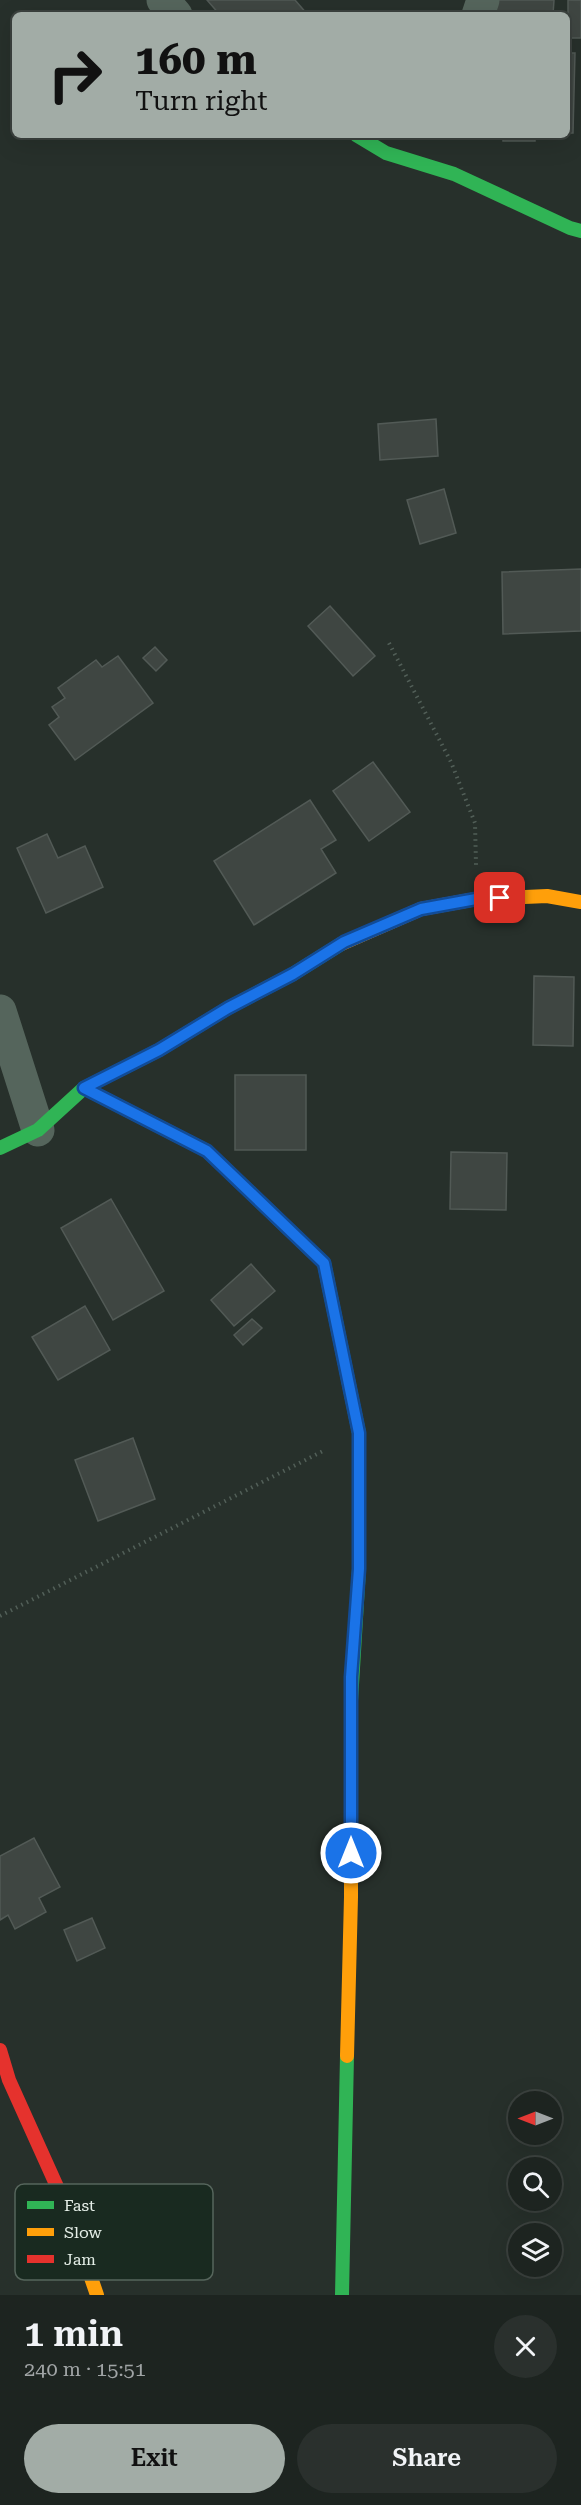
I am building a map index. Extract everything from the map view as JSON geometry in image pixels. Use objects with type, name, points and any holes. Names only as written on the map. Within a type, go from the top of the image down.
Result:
[{"type":"street","points":[[163,0],[173,12]]},
{"type":"street","points":[[361,138],[386,153],[454,174],[581,231]]},
{"type":"street","points":[[0,1148],[38,1130],[84,1088],[159,1050],[228,1008],[293,974],[344,942],[421,909],[476,899],[547,896],[581,902]]},
{"type":"street","points":[[0,1011],[38,1130]]},
{"type":"street","points":[[84,1088],[207,1151],[324,1263],[359,1433],[359,1569],[351,1677],[351,1909],[342,2295]]},
{"type":"street","points":[[0,2049],[9,2080],[56,2184]]},
{"type":"street","points":[[92,2280],[97,2295]]},
{"type":"path","points":[[389,643],[451,762],[475,823],[476,899]]},
{"type":"path","points":[[0,1616],[359,1433]]},
{"type":"building","points":[[207,0],[295,0],[305,12],[217,12]]},
{"type":"building","points":[[489,0],[554,0],[553,12],[488,12]]},
{"type":"building","points":[[568,0],[581,0],[581,38],[570,38],[570,12],[568,12]]},
{"type":"building","points":[[570,53],[575,53],[573,133],[570,133]]},
{"type":"building","points":[[503,138],[535,138],[535,141],[503,141]]},
{"type":"building","points":[[436,419],[438,456],[380,460],[378,424]]},
{"type":"building","points":[[444,489],[456,533],[420,544],[407,500]]},
{"type":"building","points":[[581,569],[581,631],[503,634],[502,572]]},
{"type":"building","points":[[330,606],[375,656],[353,676],[308,626]]},
{"type":"building","points":[[155,647],[167,660],[156,671],[143,658]]},
{"type":"building","points":[[118,656],[153,703],[75,760],[49,725],[59,717],[52,707],[65,698],[58,688],[96,660],[102,667]]},
{"type":"building","points":[[373,762],[410,812],[369,841],[333,791]]},
{"type":"building","points":[[310,800],[336,840],[321,849],[336,873],[254,925],[214,861]]},
{"type":"building","points":[[47,834],[58,858],[85,846],[103,887],[46,913],[17,848]]},
{"type":"building","points":[[534,976],[574,977],[573,1046],[533,1045]]},
{"type":"building","points":[[235,1075],[306,1075],[306,1150],[235,1150]]},
{"type":"building","points":[[451,1152],[507,1153],[506,1210],[450,1209]]},
{"type":"building","points":[[111,1199],[164,1291],[113,1320],[61,1228]]},
{"type":"building","points":[[251,1264],[275,1291],[234,1326],[211,1300]]},
{"type":"building","points":[[85,1306],[110,1350],[58,1380],[32,1337]]},
{"type":"building","points":[[252,1319],[262,1328],[243,1345],[234,1335]]},
{"type":"building","points":[[133,1438],[155,1499],[98,1521],[75,1460]]},
{"type":"building","points":[[34,1838],[60,1887],[39,1898],[46,1912],[15,1929],[8,1915],[0,1920],[0,1856]]},
{"type":"building","points":[[92,1918],[105,1948],[77,1961],[64,1930]]},
{"type":"traffic: fast","points":[[361,138],[386,153],[454,174],[581,231]]},
{"type":"traffic: fast","points":[[0,1148],[38,1130],[84,1088],[159,1050],[341,944]]},
{"type":"traffic: fast","points":[[84,1088],[207,1151],[324,1263],[359,1433],[359,1569],[351,1701]]},
{"type":"traffic: fast","points":[[342,2295],[347,2056]]},
{"type":"traffic: slow","points":[[341,944],[421,909],[476,899],[547,896],[581,902]]},
{"type":"traffic: slow","points":[[347,2056],[351,1897],[351,1701]]},
{"type":"traffic: slow","points":[[92,2280],[97,2295]]},
{"type":"traffic: jam","points":[[0,2050],[9,2080],[56,2184]]},
{"type":"route","points":[[351,1853],[351,1677],[359,1569],[359,1433],[324,1263],[207,1151],[84,1088],[159,1050],[228,1008],[293,974],[344,942],[421,909],[476,899],[500,898]]}]
